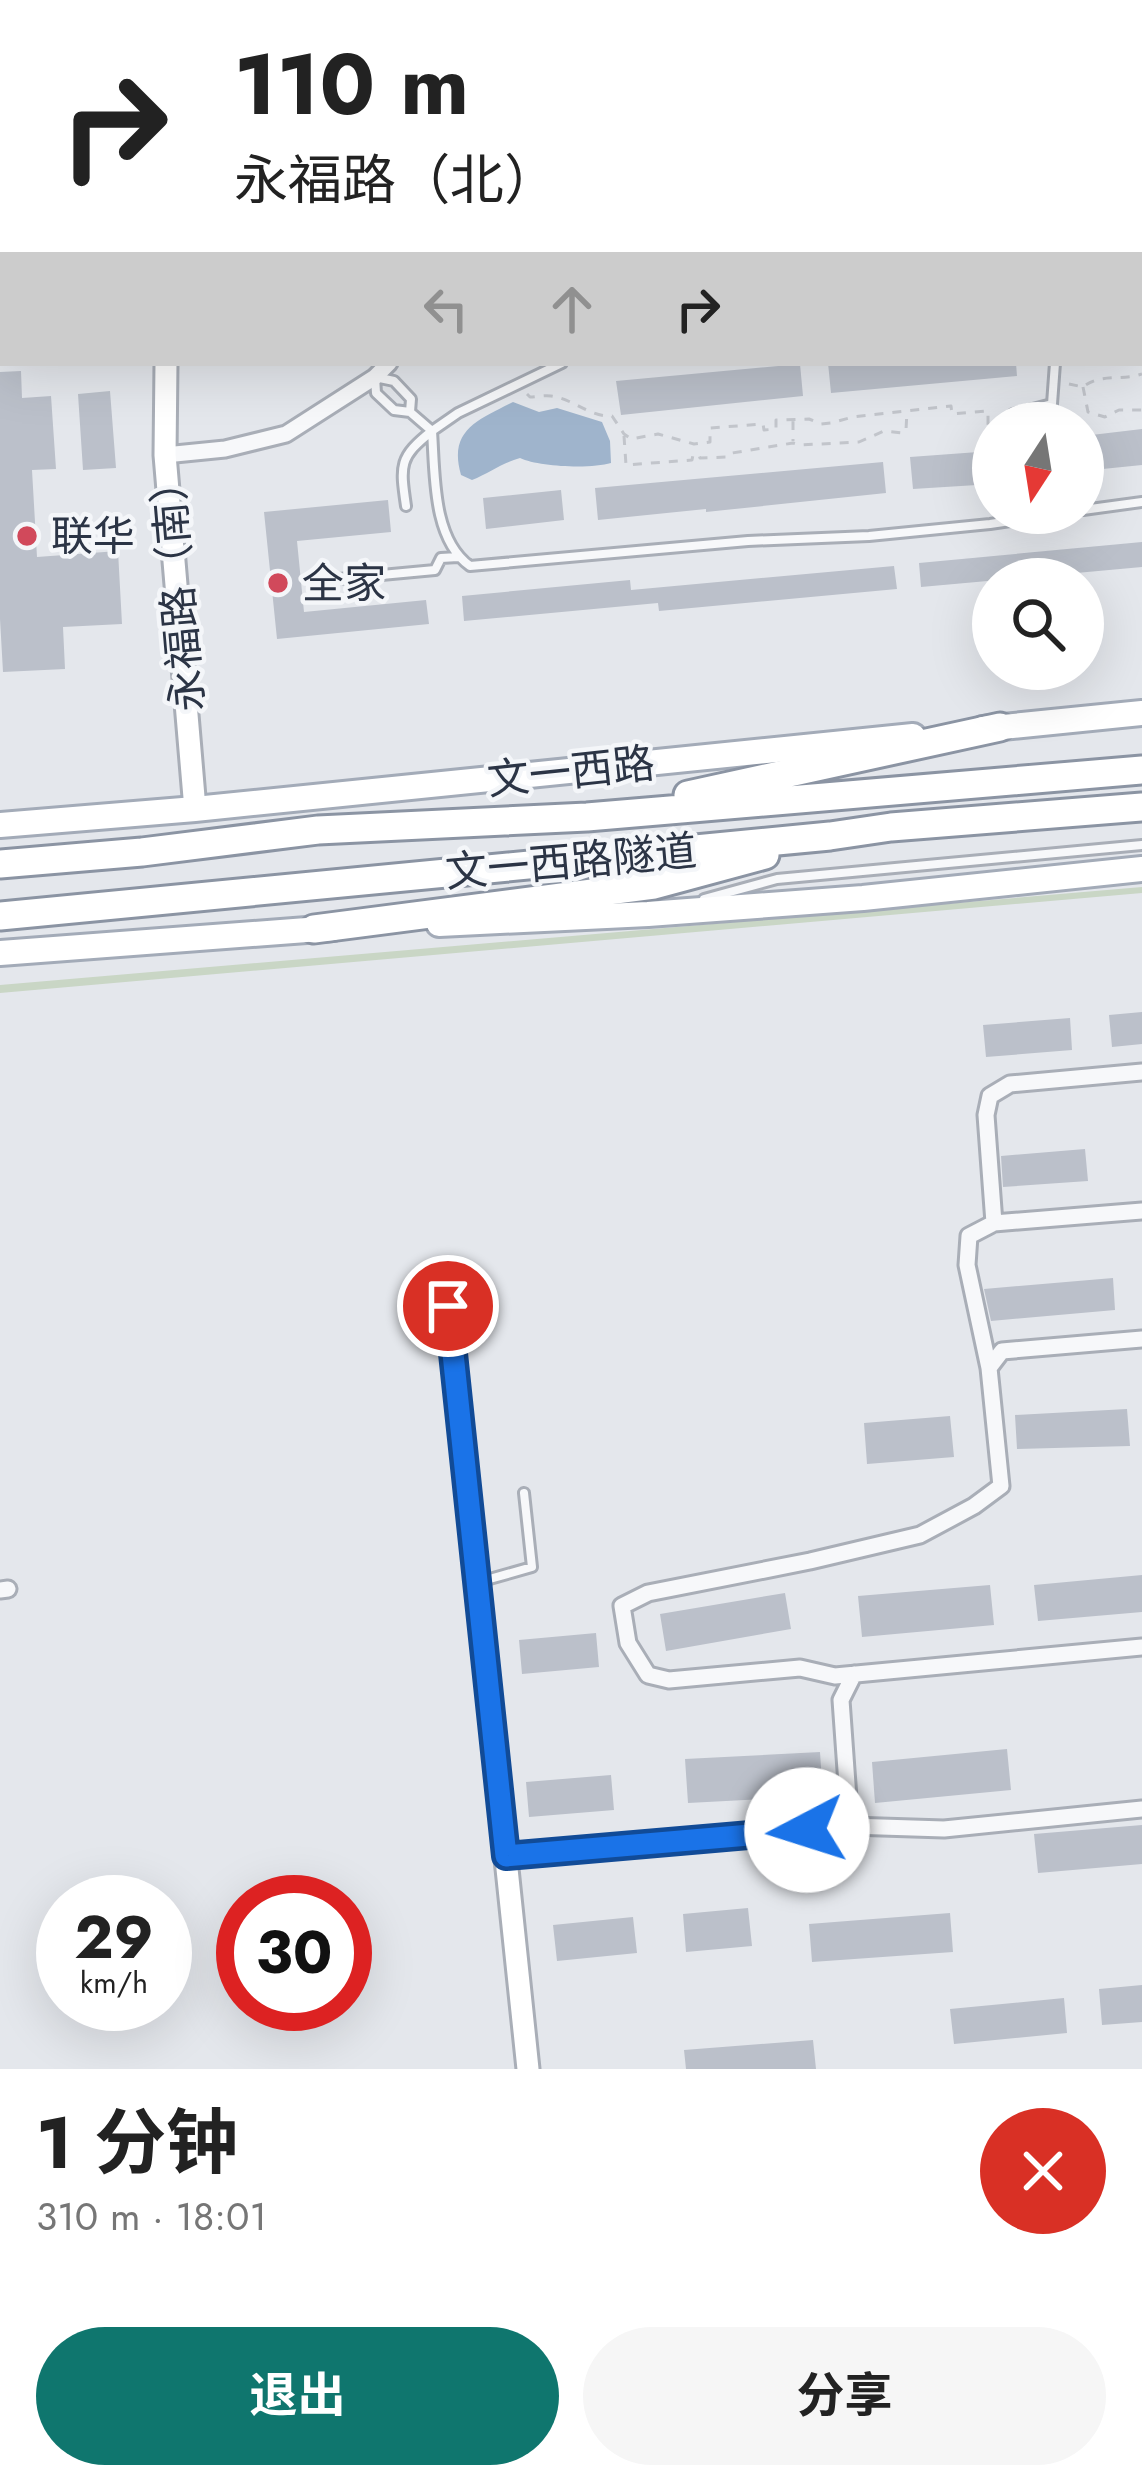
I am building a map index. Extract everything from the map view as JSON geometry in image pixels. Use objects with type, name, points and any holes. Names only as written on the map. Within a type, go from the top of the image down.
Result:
[{"type":"highway","points":[[586,818],[1000,728]]},
{"type":"highway","name":"文一西路隧道","points":[[0,864],[318,830],[586,818],[1142,770]]},
{"type":"highway","name":"文一西路隧道","points":[[0,916],[891,827],[1142,807]]},
{"type":"highway","points":[[314,929],[654,885],[830,836]]},
{"type":"main road","name":"文一西路","points":[[0,825],[1142,713]]},
{"type":"main road","points":[[0,953],[314,929],[648,914],[1142,869]]},
{"type":"street","name":"永福路（南）","points":[[166,366],[165,454],[195,809]]},
{"type":"street","points":[[165,454],[225,448],[286,434],[386,366]]},
{"type":"street","points":[[994,1223],[986,1115],[990,1096],[1010,1084],[1142,1072]]},
{"type":"street","points":[[1142,1210],[994,1223],[969,1236],[968,1265],[989,1368],[1000,1486],[974,1506],[920,1535],[648,1593],[622,1606],[628,1643],[648,1676],[669,1681],[800,1668],[835,1676],[1142,1647]]},
{"type":"street","points":[[448,1306],[528,2069]]},
{"type":"street","points":[[989,1368],[1002,1352],[1142,1339]]},
{"type":"street","points":[[850,1826],[841,1700],[854,1674]]},
{"type":"street","points":[[506,1856],[850,1826],[944,1829],[1142,1809]]},
{"type":"lane","points":[[406,506],[404,462],[409,449],[458,413],[556,366]]},
{"type":"lane","points":[[1052,402],[1055,366]]},
{"type":"lane","points":[[410,412],[411,399],[394,381],[375,377],[376,394],[394,410],[410,412],[432,430],[445,538],[470,566],[748,541],[869,536],[972,523]]},
{"type":"lane","points":[[1104,507],[1142,502]]},
{"type":"lane","points":[[328,580],[435,570],[441,558],[458,557]]},
{"type":"lane","points":[[648,914],[777,879],[1142,845]]},
{"type":"lane","points":[[477,1582],[532,1567],[524,1493]]},
{"type":"path","points":[[1083,387],[1102,377],[1130,379],[1142,374]]},
{"type":"path","points":[[1055,382],[1083,387]]},
{"type":"path","points":[[516,385],[530,397],[548,395],[603,417],[612,416],[631,440],[658,434],[694,444],[710,442],[710,428],[763,424],[764,430],[776,429],[776,420],[809,419],[821,424],[951,406],[952,414],[972,412]]},
{"type":"path","points":[[1083,387],[1088,412],[1105,416],[1119,410],[1142,410]]},
{"type":"path","points":[[693,455],[728,457],[793,443],[859,442],[884,431],[903,433],[907,411]]},
{"type":"path","points":[[793,422],[793,443]]},
{"type":"path","points":[[623,434],[626,465],[692,460],[694,444]]},
{"type":"green space","points":[[1142,887],[1142,893],[0,993],[0,985]]},
{"type":"water","points":[[513,402],[539,412],[557,408],[602,422],[610,441],[611,463],[565,466],[520,458],[472,480],[461,475],[459,447],[469,428]]},
{"type":"building","points":[[800,366],[803,396],[621,415],[616,381]]},
{"type":"building","points":[[828,366],[1016,366],[1017,376],[831,393]]},
{"type":"building","points":[[21,371],[22,398],[51,396],[56,469],[32,470],[37,557],[118,551],[122,624],[63,627],[65,669],[3,672],[0,372]]},
{"type":"building","points":[[110,391],[116,468],[83,470],[78,394]]},
{"type":"building","points":[[1142,429],[1142,465],[1104,469],[1104,434]]},
{"type":"building","points":[[972,452],[972,485],[913,489],[910,457]]},
{"type":"building","points":[[883,462],[886,493],[598,520],[595,488]]},
{"type":"building","points":[[561,490],[564,520],[486,529],[483,498]]},
{"type":"building","points":[[388,500],[391,532],[297,541],[304,612],[426,600],[429,624],[277,639],[264,512]]},
{"type":"building","points":[[1142,542],[1142,567],[1104,570],[1104,558],[972,558]]},
{"type":"building","points":[[972,558],[972,582],[921,587],[919,563]]},
{"type":"building","points":[[894,566],[897,589],[659,611],[658,603],[464,621],[462,596],[630,580],[631,590]]},
{"type":"building","points":[[1142,1012],[1142,1044],[1112,1047],[1109,1015]]},
{"type":"building","points":[[1070,1018],[1072,1050],[986,1057],[983,1025]]},
{"type":"building","points":[[1085,1149],[1088,1181],[1003,1187],[1001,1156]]},
{"type":"building","points":[[1113,1278],[1115,1310],[991,1321],[984,1289]]},
{"type":"building","points":[[1127,1409],[1130,1446],[1017,1449],[1015,1415]]},
{"type":"building","points":[[950,1416],[954,1457],[867,1464],[864,1423]]},
{"type":"building","points":[[1142,1575],[1142,1612],[1038,1621],[1034,1585]]},
{"type":"building","points":[[990,1585],[994,1625],[862,1637],[858,1596]]},
{"type":"building","points":[[785,1593],[791,1629],[666,1651],[660,1614]]},
{"type":"building","points":[[596,1633],[599,1667],[522,1674],[519,1640]]},
{"type":"building","points":[[1007,1749],[1011,1790],[875,1803],[872,1762]]},
{"type":"building","points":[[820,1752],[823,1796],[688,1803],[685,1759]]},
{"type":"building","points":[[611,1775],[614,1810],[529,1817],[526,1782]]},
{"type":"building","points":[[1142,1825],[1142,1864],[1038,1873],[1034,1834]]},
{"type":"building","points":[[748,1908],[752,1946],[686,1952],[683,1914]]},
{"type":"building","points":[[950,1913],[953,1952],[812,1962],[809,1924]]},
{"type":"building","points":[[633,1917],[637,1953],[557,1961],[553,1925]]},
{"type":"building","points":[[1142,1985],[1142,2022],[1102,2025],[1099,1989]]},
{"type":"building","points":[[1064,1998],[1067,2033],[954,2044],[950,2009]]},
{"type":"building","points":[[813,2040],[816,2069],[686,2069],[684,2050]]},
{"type":"place","name":"联华","points":[[27,536]]},
{"type":"place","name":"全家","points":[[278,583]]},
{"type":"route","points":[[448,1306],[506,1856],[807,1830]]}]
